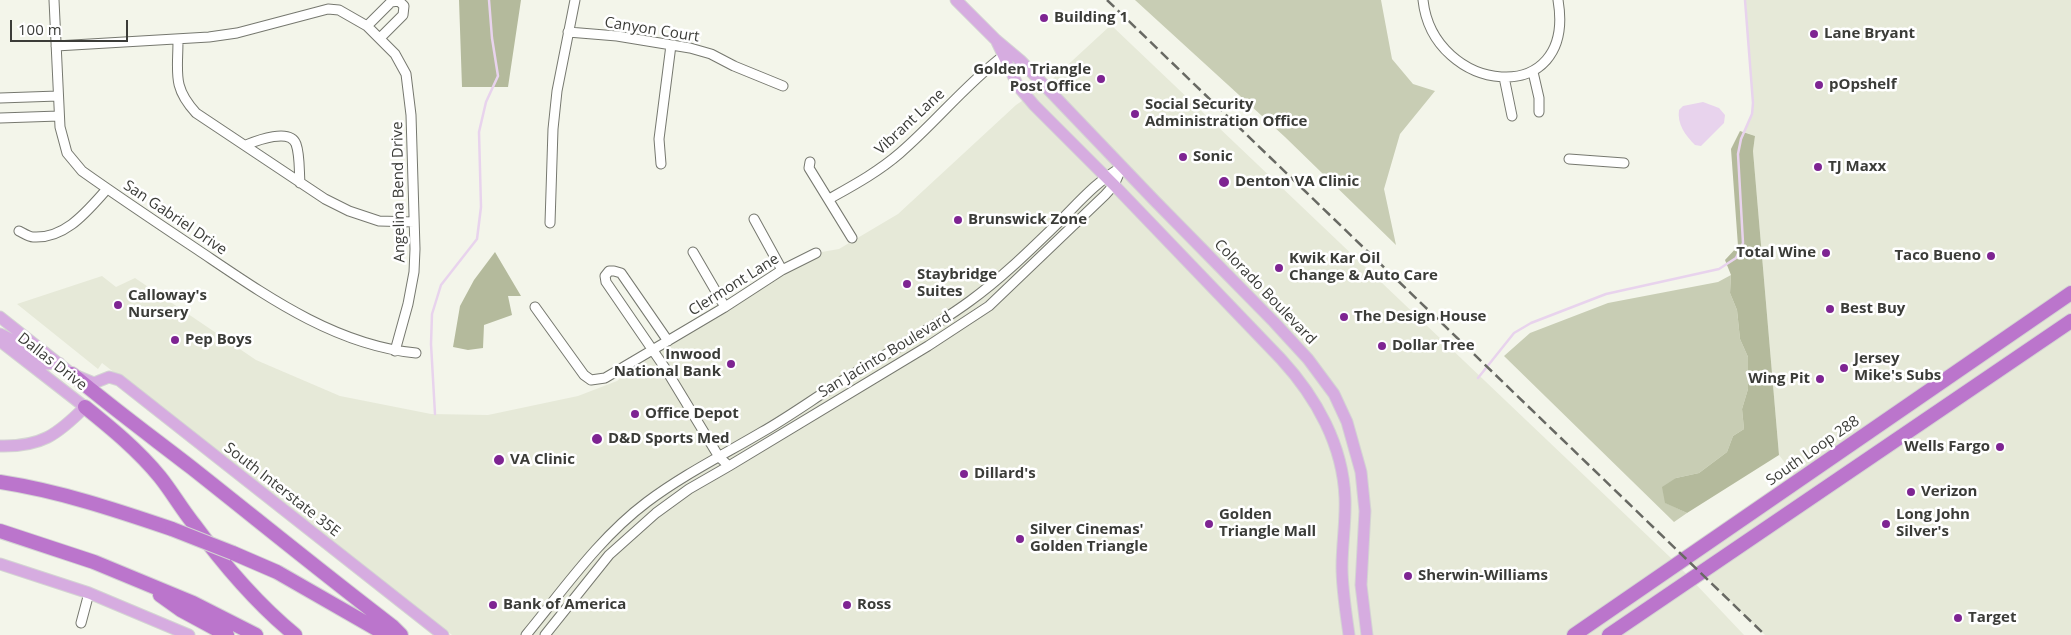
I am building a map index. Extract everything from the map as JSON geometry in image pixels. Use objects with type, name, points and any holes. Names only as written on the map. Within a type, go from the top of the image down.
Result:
[{"type":"highway","name":"South Loop 288","points":[[1574,635],[2071,293]]},
{"type":"highway","points":[[1609,635],[2071,321]]},
{"type":"highway","points":[[72,374],[400,635]]},
{"type":"highway","points":[[85,407],[139,454],[159,476],[192,523],[240,582],[295,635]]},
{"type":"highway","points":[[0,482],[114,509],[234,553],[285,576],[387,635]]},
{"type":"highway","points":[[0,531],[94,562],[140,580],[193,603],[256,635]]},
{"type":"highway","points":[[140,580],[181,610],[226,635]]},
{"type":"main road","name":"Colorado Boulevard","points":[[956,0],[996,40],[1021,61],[1274,322],[1308,359],[1334,394],[1353,438],[1361,472],[1364,502],[1361,585],[1367,635]]},
{"type":"main road","name":"Colorado Boulevard","points":[[996,40],[1018,86],[1034,105],[1114,185],[1281,359],[1311,395],[1325,419],[1342,476],[1345,501],[1342,583],[1349,635]]},
{"type":"main road","name":"Dallas Drive","points":[[0,318],[72,374]]},
{"type":"main road","points":[[0,334],[12,340],[44,364],[59,363]]},
{"type":"main road","name":"Dallas Drive","points":[[0,341],[85,407]]},
{"type":"main road","name":"South Interstate 35E","points":[[72,374],[90,382],[101,381],[109,377],[119,380],[443,635]]},
{"type":"main road","points":[[0,446],[38,443],[65,426],[85,407]]},
{"type":"main road","points":[[1345,501],[1364,502]]},
{"type":"main road","points":[[0,564],[89,593],[189,635]]},
{"type":"main road","points":[[1342,583],[1346,591],[1353,635]]},
{"type":"street","name":"San Gabriel Drive","points":[[54,0],[60,127],[67,153],[82,171],[106,189],[294,312],[324,327],[395,351],[416,353]]},
{"type":"street","points":[[550,223],[553,129],[557,91],[575,0]]},
{"type":"street","points":[[1424,0],[1430,29],[1449,55],[1470,68],[1504,77],[1521,76],[1533,72],[1548,58],[1558,42],[1560,19],[1558,0]]},
{"type":"street","points":[[367,26],[391,2],[399,1],[404,6],[403,15],[380,38]]},
{"type":"street","name":"Angelina Bend Drive","points":[[56,46],[178,40],[237,33],[328,9],[338,10],[367,26],[380,38],[401,64],[408,84],[414,222],[414,272],[408,304],[395,351]]},
{"type":"street","name":"Canyon Court","points":[[568,32],[617,36],[690,48],[711,54],[734,66],[783,86]]},
{"type":"street","points":[[178,40],[178,86],[182,96],[196,113],[300,183],[349,211],[379,221],[414,222]]},
{"type":"street","points":[[661,164],[659,139],[671,45]]},
{"type":"street","name":"Vibrant Lane","points":[[829,199],[874,173],[900,153],[987,68],[1003,56]]},
{"type":"street","points":[[1533,72],[1539,98],[1539,112]]},
{"type":"street","points":[[1504,77],[1512,116]]},
{"type":"street","points":[[0,98],[58,96]]},
{"type":"street","points":[[0,118],[59,116]]},
{"type":"street","points":[[246,145],[284,135],[293,138],[296,144],[300,183]]},
{"type":"street","points":[[1569,159],[1624,163]]},
{"type":"street","points":[[810,162],[809,168],[852,238]]},
{"type":"street","name":"San Jacinto Boulevard","points":[[526,635],[592,553],[646,502],[681,478],[733,449],[942,322],[986,290],[1104,177],[1122,167]]},
{"type":"street","name":"San Jacinto Boulevard","points":[[545,635],[599,567],[632,532],[689,489],[989,306],[1040,259],[1114,185],[1122,167]]},
{"type":"street","points":[[19,231],[33,237],[55,234],[76,221],[106,189]]},
{"type":"street","points":[[754,219],[782,270]]},
{"type":"street","points":[[1035,244],[1048,250]]},
{"type":"street","points":[[1035,244],[1040,259]]},
{"type":"street","points":[[693,252],[726,307]]},
{"type":"street","name":"Clermont Lane","points":[[535,307],[584,375],[591,380],[605,378],[726,307],[782,270],[816,253]]},
{"type":"street","points":[[668,341],[621,273],[609,272],[605,276],[606,282],[652,350],[719,457],[729,466]]},
{"type":"street","points":[[874,362],[882,373]]},
{"type":"street","points":[[733,449],[739,460]]},
{"type":"street","points":[[623,522],[632,532]]},
{"type":"street","points":[[81,623],[89,593]]},
{"type":"shaded area","points":[[1135,0],[1381,0],[1392,59],[1413,84],[1435,91],[1400,134],[1384,189],[1396,245],[1285,137]]},
{"type":"shaded area","points":[[1745,0],[2071,0],[2071,635],[1765,635],[1686,558],[1799,481],[1779,455],[1753,151],[1755,136],[1744,132],[1752,114],[1753,104]]},
{"type":"shaded area","points":[[1111,25],[1672,559],[1744,635],[452,635],[102,363],[98,369],[17,304],[102,276],[116,287],[135,278],[256,360],[340,396],[431,414],[488,415],[578,396],[617,381],[653,350],[816,253],[839,249],[898,214],[1016,105],[1047,84]]},
{"type":"shaded area","points":[[1703,102],[1719,108],[1725,115],[1724,123],[1701,146],[1695,145],[1685,133],[1679,120],[1679,110],[1683,106]]},
{"type":"shaded area","points":[[1731,275],[1730,293],[1737,310],[1740,339],[1748,357],[1748,389],[1742,409],[1744,429],[1733,436],[1727,452],[1699,473],[1676,478],[1666,503],[1687,513],[1674,522],[1504,356],[1530,333],[1608,303],[1718,282]]},
{"type":"green space","points":[[459,0],[521,0],[508,87],[462,87]]},
{"type":"green space","points":[[1740,131],[1755,136],[1753,151],[1779,455],[1687,513],[1665,503],[1662,487],[1676,478],[1699,473],[1727,452],[1733,436],[1744,429],[1742,409],[1748,389],[1748,357],[1740,339],[1737,310],[1730,293],[1731,275],[1725,260],[1738,246],[1731,149]]},
{"type":"green space","points":[[495,252],[521,296],[508,296],[512,315],[484,325],[483,348],[468,350],[453,347],[460,306],[474,280]]},
{"type":"waterway","points":[[435,414],[431,344],[432,314],[441,285],[477,239],[481,207],[479,132],[486,102],[498,76],[489,0]]},
{"type":"waterway","points":[[1478,378],[1514,333],[1531,323],[1606,294],[1719,269],[1736,258],[1743,243],[1738,154],[1741,139],[1752,114],[1753,103],[1745,0]]},
{"type":"railway","points":[[1107,0],[1765,635]]},
{"type":"place","name":"Building 1","points":[[1044,18]]},
{"type":"place","name":"Lane Bryant","points":[[1814,34]]},
{"type":"place","name":"Golden Triangle Post Office","points":[[1101,79]]},
{"type":"place","name":"pOpshelf","points":[[1819,85]]},
{"type":"place","name":"Social Security Administration Office","points":[[1135,114]]},
{"type":"place","name":"Sonic","points":[[1183,157]]},
{"type":"place","name":"TJ Maxx","points":[[1818,167]]},
{"type":"place","name":"Denton VA Clinic","points":[[1224,182]]},
{"type":"place","name":"Brunswick Zone","points":[[958,220]]},
{"type":"place","name":"Total Wine","points":[[1826,253]]},
{"type":"place","name":"Taco Bueno","points":[[1991,256]]},
{"type":"place","name":"Kwik Kar Oil Change & Auto Care","points":[[1279,268]]},
{"type":"place","name":"Staybridge Suites","points":[[907,284]]},
{"type":"place","name":"Calloway's Nursery","points":[[118,305]]},
{"type":"place","name":"Best Buy","points":[[1830,309]]},
{"type":"place","name":"The Design House","points":[[1344,317]]},
{"type":"place","name":"Pep Boys","points":[[175,340]]},
{"type":"place","name":"Dollar Tree","points":[[1382,346]]},
{"type":"place","name":"Inwood National Bank","points":[[731,364]]},
{"type":"place","name":"Jersey Mike's Subs","points":[[1844,368]]},
{"type":"place","name":"Wing Pit","points":[[1820,379]]},
{"type":"place","name":"Office Depot","points":[[635,414]]},
{"type":"place","name":"D&D Sports Med","points":[[597,439]]},
{"type":"place","name":"Wells Fargo","points":[[2000,447]]},
{"type":"place","name":"VA Clinic","points":[[499,460]]},
{"type":"place","name":"Dillard's","points":[[964,474]]},
{"type":"place","name":"Verizon","points":[[1911,492]]},
{"type":"place","name":"Golden Triangle Mall","points":[[1209,524]]},
{"type":"place","name":"Long John Silver's","points":[[1886,524]]},
{"type":"place","name":"Silver Cinemas' Golden Triangle","points":[[1020,539]]},
{"type":"place","name":"Sherwin-Williams","points":[[1408,576]]},
{"type":"place","name":"Bank of America","points":[[493,605]]},
{"type":"place","name":"Ross","points":[[847,605]]},
{"type":"place","name":"Target","points":[[1958,618]]}]
